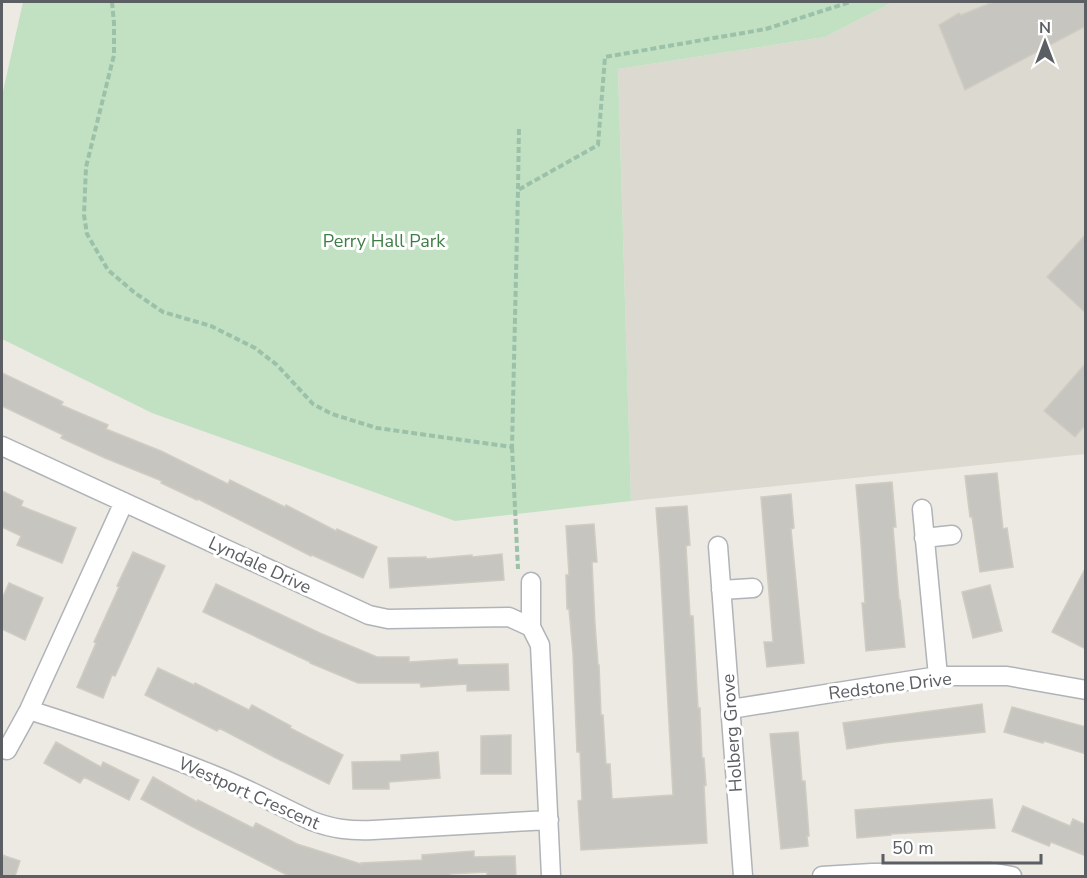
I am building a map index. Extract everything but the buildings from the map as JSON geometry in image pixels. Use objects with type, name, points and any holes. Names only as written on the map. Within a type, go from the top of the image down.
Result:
[{"type":"street","name":"Lyndale Drive","points":[[2,446],[369,615],[388,619],[509,617],[531,627]]},
{"type":"street","points":[[7,750],[29,710],[124,502]]},
{"type":"street","points":[[922,509],[938,676]]},
{"type":"street","points":[[924,538],[952,535]]},
{"type":"street","name":"Holberg Grove","points":[[718,546],[743,876]]},
{"type":"street","points":[[531,582],[531,627],[540,645],[551,876]]},
{"type":"street","points":[[721,590],[753,588]]},
{"type":"street","name":"Redstone Drive","points":[[731,709],[938,676],[1007,676],[1086,690]]},
{"type":"street","name":"Westport Crescent","points":[[29,710],[120,739],[219,777],[326,827],[349,831],[549,820]]},
{"type":"street","points":[[822,876],[978,872],[1012,876]]},
{"type":"path","points":[[112,2],[114,55],[86,167],[84,215],[87,234],[108,270],[135,293],[163,312],[211,326],[255,348],[277,365],[313,404],[332,414],[377,428],[512,447]]},
{"type":"path","points":[[518,190],[598,145],[605,57],[766,29],[850,2]]},
{"type":"path","points":[[519,127],[512,447],[518,572],[531,582]]},
{"type":"shaded area","points":[[893,2],[1085,2],[1085,454],[631,501],[618,69],[825,37]]},
{"type":"green space","name":"Perry Hall Park","points":[[23,2],[893,2],[825,37],[618,69],[631,501],[455,521],[152,413],[2,339],[2,96]]}]
